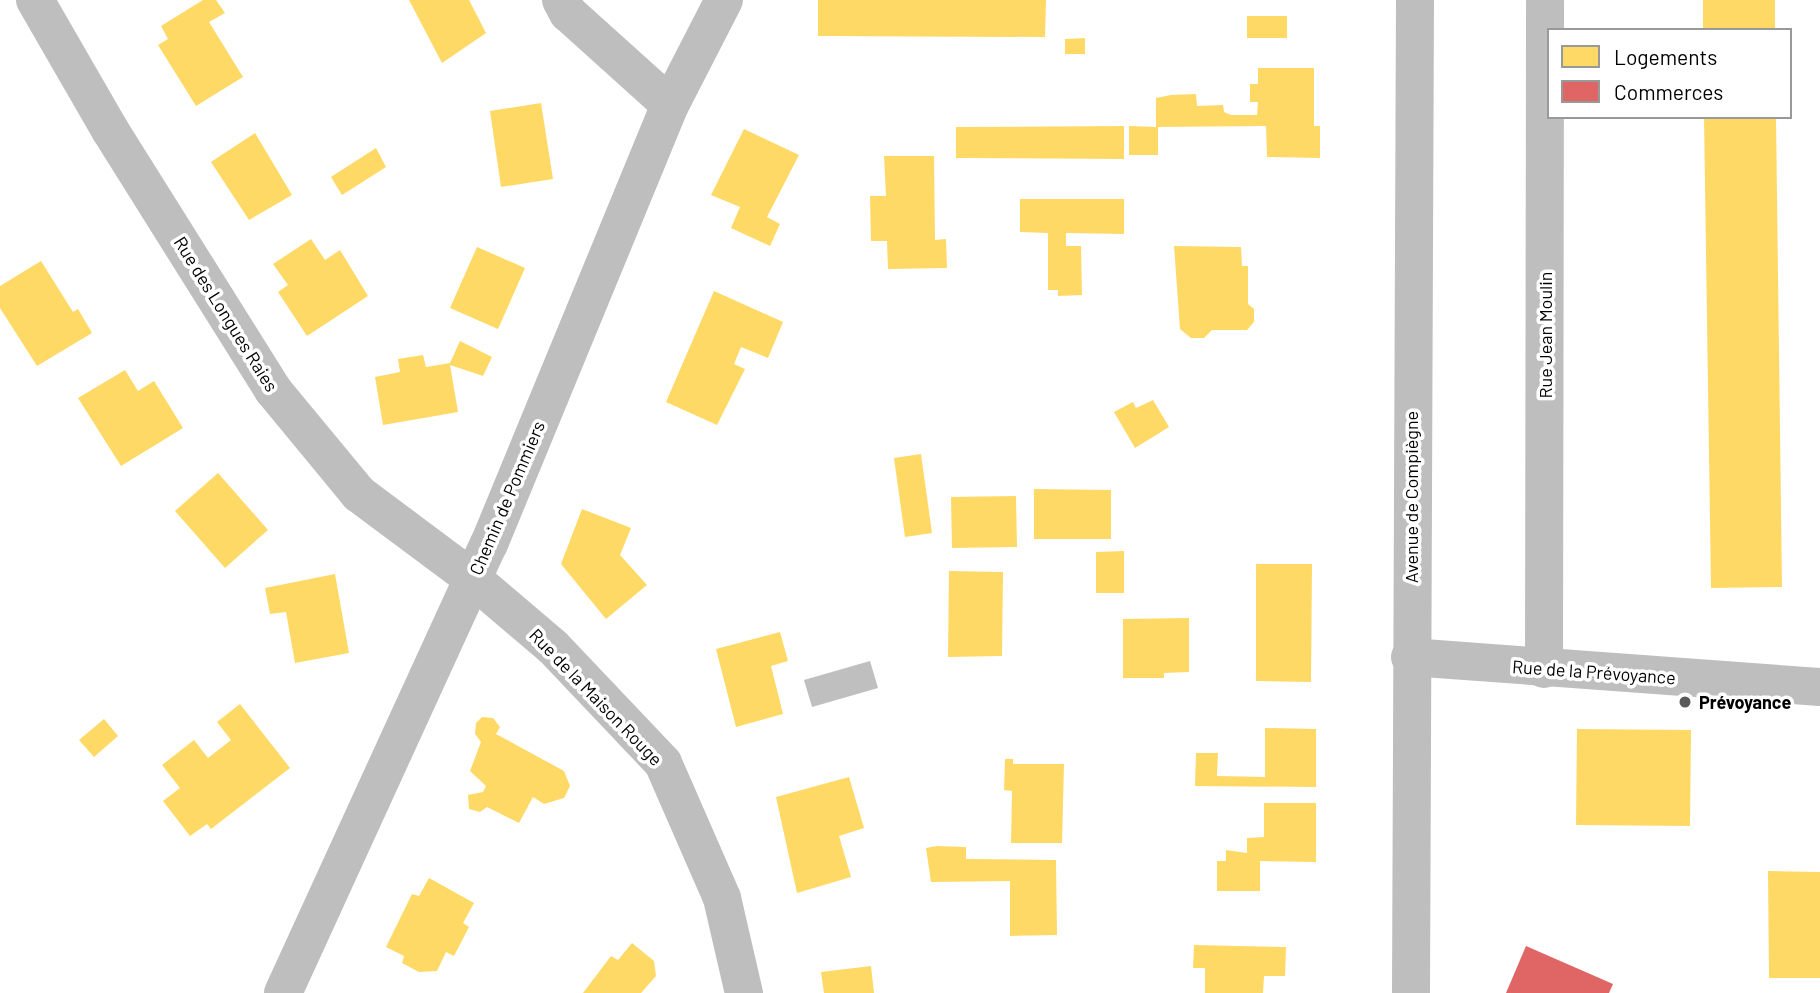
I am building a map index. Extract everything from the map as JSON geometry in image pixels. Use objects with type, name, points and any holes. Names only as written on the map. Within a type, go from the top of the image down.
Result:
[{"type":"street","name":"Rue des Longues Raies","points":[[35,0],[110,130],[273,390],[359,494],[474,579]]},
{"type":"street","points":[[561,0],[568,13],[670,105]]},
{"type":"street","name":"Chemin de Pommiers","points":[[282,993],[474,579],[670,105],[724,0]]},
{"type":"street","name":"Avenue de Compiègne","points":[[1411,993],[1410,657],[1415,0]]},
{"type":"street","name":"Rue Jean Moulin","points":[[1545,0],[1545,669]]},
{"type":"street","name":"Rue de la Maison Rouge","points":[[474,579],[553,647],[663,762],[722,898],[744,993]]},
{"type":"street","name":"Rue de la Prévoyance","points":[[1410,657],[1545,669],[1820,687]]},
{"type":"shaded area","points":[[870,661],[878,688],[812,707],[804,680]]},
{"type":"building: Logements","points":[[203,0],[216,0],[225,13],[209,22],[243,77],[196,106],[158,45],[168,39],[161,26]]},
{"type":"building: Logements","points":[[409,0],[469,0],[486,33],[442,63]]},
{"type":"building: Logements","points":[[818,0],[1046,0],[1045,37],[818,36]]},
{"type":"building: Logements","points":[[1703,0],[1775,0],[1775,28],[1703,28]]},
{"type":"building: Logements","points":[[1247,16],[1287,16],[1287,38],[1247,38]]},
{"type":"building: Logements","points":[[1085,38],[1085,54],[1065,54],[1065,39]]},
{"type":"building: Logements","points":[[1258,68],[1314,68],[1314,126],[1320,126],[1320,158],[1267,157],[1266,126],[1156,127],[1156,98],[1171,95],[1196,94],[1197,106],[1223,105],[1224,112],[1231,115],[1257,115],[1258,102],[1250,102],[1250,84],[1258,84]]},
{"type":"building: Logements","points":[[541,103],[553,179],[501,187],[490,111]]},
{"type":"building: Logements","points":[[1704,119],[1776,119],[1782,587],[1711,588]]},
{"type":"building: Logements","points":[[1124,126],[1124,159],[956,158],[956,127]]},
{"type":"building: Logements","points":[[1129,126],[1158,127],[1158,155],[1129,155]]},
{"type":"building: Logements","points":[[744,129],[799,155],[767,217],[780,224],[770,246],[731,228],[740,207],[711,195]]},
{"type":"building: Logements","points":[[255,133],[292,195],[249,220],[211,162]]},
{"type":"building: Logements","points":[[376,148],[386,167],[342,195],[331,177]]},
{"type":"building: Logements","points":[[884,156],[934,156],[935,240],[946,239],[947,268],[888,269],[887,241],[871,241],[870,196],[886,196]]},
{"type":"building: Logements","points":[[1020,199],[1124,199],[1124,234],[1066,233],[1066,246],[1081,246],[1082,295],[1058,296],[1058,290],[1048,290],[1048,233],[1020,232]]},
{"type":"building: Logements","points":[[311,239],[325,260],[340,250],[368,296],[307,336],[278,292],[288,285],[273,264]]},
{"type":"building: Logements","points":[[1174,246],[1241,247],[1242,266],[1248,266],[1248,304],[1254,309],[1254,322],[1247,330],[1212,330],[1204,338],[1191,338],[1180,329]]},
{"type":"building: Logements","points":[[477,247],[525,268],[498,329],[450,308]]},
{"type":"building: Logements","points":[[41,261],[73,312],[78,309],[92,333],[37,366],[0,308],[0,286]]},
{"type":"building: Logements","points":[[714,291],[783,322],[768,358],[741,347],[734,364],[745,369],[717,425],[666,402]]},
{"type":"building: Logements","points":[[460,341],[492,357],[483,376],[450,365],[458,412],[383,425],[375,377],[400,372],[398,359],[423,355],[426,367],[450,363]]},
{"type":"building: Logements","points":[[125,370],[138,391],[154,381],[183,428],[121,466],[78,398]]},
{"type":"building: Logements","points":[[1153,400],[1169,427],[1135,448],[1114,412],[1133,402],[1136,408]]},
{"type":"building: Logements","points":[[921,454],[932,533],[905,537],[894,458]]},
{"type":"building: Logements","points":[[218,473],[268,530],[225,568],[175,511]]},
{"type":"building: Logements","points":[[1034,489],[1111,490],[1111,539],[1034,539]]},
{"type":"building: Logements","points":[[1016,496],[1017,547],[952,548],[951,497]]},
{"type":"building: Logements","points":[[582,509],[631,528],[620,555],[647,585],[606,619],[561,564]]},
{"type":"building: Logements","points":[[1124,551],[1124,593],[1096,593],[1096,552]]},
{"type":"building: Logements","points":[[1256,564],[1312,564],[1311,682],[1256,681]]},
{"type":"building: Logements","points":[[949,571],[1003,572],[1002,656],[948,657]]},
{"type":"building: Logements","points":[[335,574],[349,653],[295,663],[286,612],[270,614],[265,588]]},
{"type":"building: Logements","points":[[1189,618],[1189,672],[1164,673],[1164,678],[1123,678],[1123,619]]},
{"type":"building: Logements","points":[[780,632],[788,661],[771,666],[783,714],[736,727],[716,649]]},
{"type":"building: Logements","points":[[240,704],[290,768],[211,829],[207,824],[190,836],[163,801],[180,788],[162,765],[194,740],[208,758],[231,740],[217,722]]},
{"type":"building: Logements","points":[[482,717],[493,718],[500,727],[496,734],[564,771],[570,786],[564,798],[544,804],[533,797],[519,823],[487,807],[480,812],[469,809],[468,795],[483,792],[486,786],[470,771],[481,742],[475,734],[476,723]]},
{"type":"building: Logements","points":[[104,719],[118,736],[94,757],[79,740]]},
{"type":"building: Logements","points":[[1265,728],[1316,729],[1316,787],[1195,786],[1196,753],[1218,753],[1217,776],[1265,777]]},
{"type":"building: Logements","points":[[1577,729],[1691,730],[1690,826],[1576,825]]},
{"type":"building: Logements","points":[[1005,759],[1013,759],[1013,764],[1064,764],[1062,843],[1011,843],[1012,791],[1004,790]]},
{"type":"building: Logements","points":[[849,777],[864,828],[839,836],[851,877],[797,893],[776,797]]},
{"type":"building: Logements","points":[[1264,803],[1316,803],[1316,862],[1260,861],[1260,891],[1217,891],[1217,861],[1226,861],[1226,850],[1247,853],[1247,838],[1264,837]]},
{"type":"building: Logements","points":[[966,847],[966,859],[1056,860],[1057,935],[1010,936],[1010,881],[931,882],[926,848]]},
{"type":"building: Logements","points":[[1768,871],[1820,872],[1820,978],[1769,978]]},
{"type":"building: Logements","points":[[429,878],[474,903],[463,923],[469,927],[454,956],[446,952],[437,971],[419,972],[402,963],[404,956],[386,947],[412,894],[419,896]]},
{"type":"building: Logements","points":[[632,943],[654,961],[656,976],[641,993],[583,993],[611,956],[618,960]]},
{"type":"building: Logements","points":[[1194,945],[1286,947],[1285,976],[1264,976],[1263,993],[1205,993],[1205,968],[1193,968]]},
{"type":"building: Logements","points":[[871,966],[874,993],[824,993],[821,972]]},
{"type":"building: Commerces","points":[[1526,946],[1613,984],[1609,993],[1506,993]]},
{"type":"place","name":"Prévoyance","points":[[1685,702]]}]
